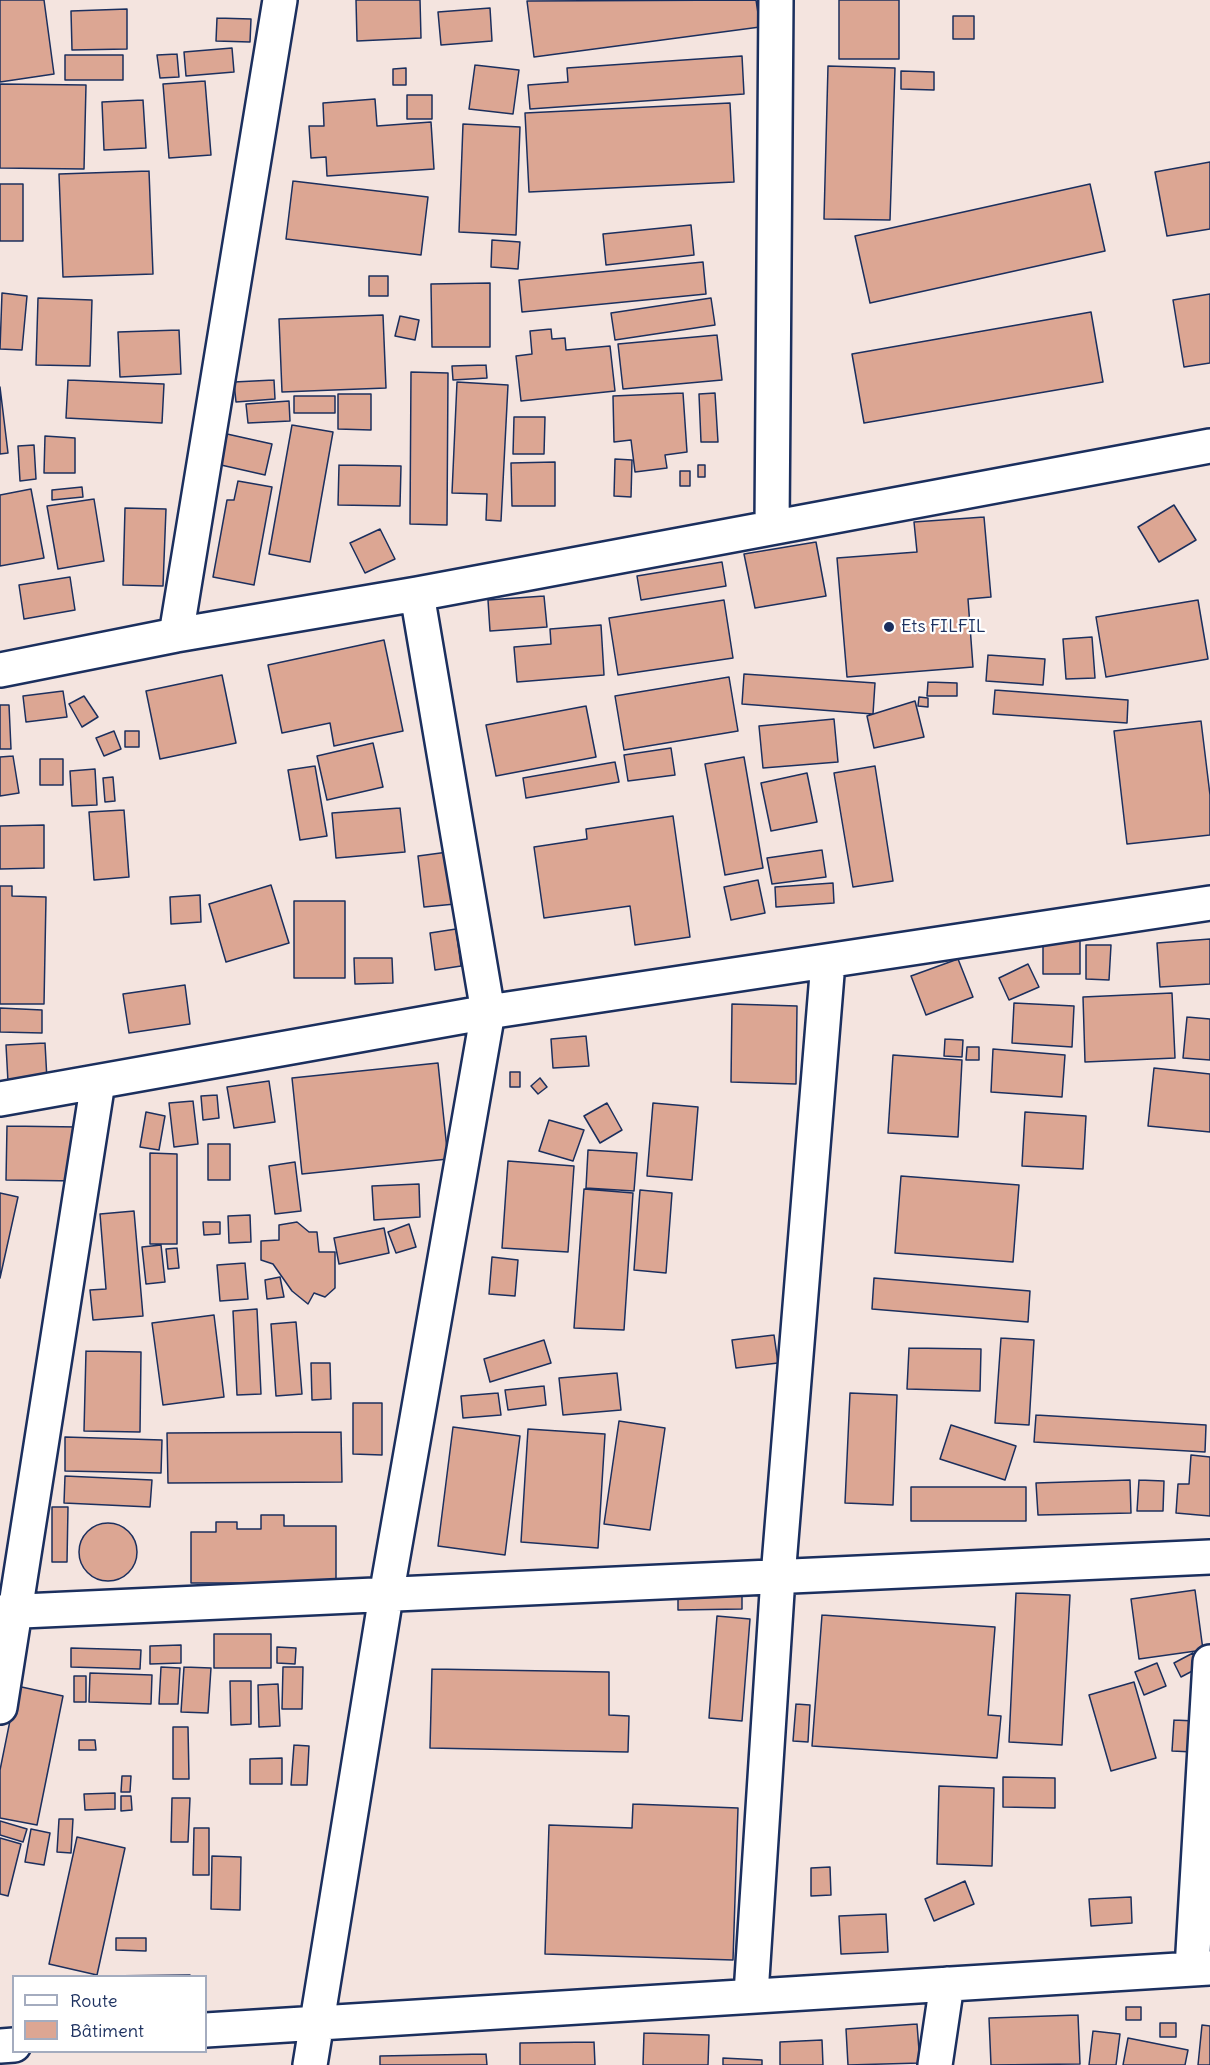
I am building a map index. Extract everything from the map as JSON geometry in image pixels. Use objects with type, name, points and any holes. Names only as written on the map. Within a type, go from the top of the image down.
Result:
[{"type":"street","points":[[176,635],[280,0]]},
{"type":"street","points":[[772,527],[776,0]]},
{"type":"street","points":[[0,670],[176,635],[417,594],[1210,446]]},
{"type":"street","points":[[310,2065],[386,1596],[488,1012],[417,594]]},
{"type":"street","points":[[0,1099],[488,1012],[1210,903]]},
{"type":"street","points":[[751,1994],[778,1578],[828,962]]},
{"type":"street","points":[[0,1707],[8,1612],[98,1082]]},
{"type":"street","points":[[8,1612],[1210,1557]]},
{"type":"street","points":[[207,2030],[317,2021],[1201,1968],[1210,1662]]},
{"type":"street","points":[[934,2065],[946,1984]]},
{"type":"building","points":[[0,0],[44,0],[54,74],[0,82]]},
{"type":"building","points":[[356,0],[420,0],[421,38],[357,41]]},
{"type":"building","points":[[756,0],[760,27],[534,57],[527,1]]},
{"type":"building","points":[[839,0],[899,0],[899,59],[839,59]]},
{"type":"building","points":[[490,8],[492,41],[441,45],[438,12]]},
{"type":"building","points":[[127,9],[127,49],[72,50],[71,11]]},
{"type":"building","points":[[953,16],[974,16],[974,39],[953,39]]},
{"type":"building","points":[[217,18],[251,19],[250,42],[216,41]]},
{"type":"building","points":[[232,48],[234,72],[186,76],[184,52]]},
{"type":"building","points":[[177,54],[179,77],[160,78],[157,55]]},
{"type":"building","points":[[65,55],[123,55],[123,80],[65,80]]},
{"type":"building","points":[[742,56],[744,94],[530,109],[528,85],[568,82],[567,68]]},
{"type":"building","points":[[475,65],[519,70],[513,114],[469,109]]},
{"type":"building","points":[[828,66],[895,68],[890,220],[824,219]]},
{"type":"building","points":[[406,68],[406,85],[393,85],[393,69]]},
{"type":"building","points":[[901,71],[934,72],[934,90],[901,89]]},
{"type":"building","points":[[205,81],[211,155],[169,158],[163,84]]},
{"type":"building","points":[[0,84],[86,85],[84,169],[0,168]]},
{"type":"building","points":[[407,95],[432,95],[432,119],[407,119]]},
{"type":"building","points":[[375,99],[377,126],[431,122],[434,169],[327,176],[326,157],[311,158],[309,126],[324,126],[323,103]]},
{"type":"building","points":[[143,100],[146,148],[104,150],[102,102]]},
{"type":"building","points":[[730,103],[734,182],[529,192],[525,113]]},
{"type":"building","points":[[463,124],[520,127],[516,235],[459,232]]},
{"type":"building","points":[[1210,162],[1210,229],[1167,236],[1155,172]]},
{"type":"building","points":[[149,171],[153,274],[63,277],[59,174]]},
{"type":"building","points":[[293,181],[428,197],[421,255],[286,239]]},
{"type":"building","points":[[0,184],[23,184],[23,241],[0,241]]},
{"type":"building","points":[[1090,184],[1105,251],[870,303],[855,236]]},
{"type":"building","points":[[691,225],[694,255],[606,265],[603,234]]},
{"type":"building","points":[[492,240],[520,242],[518,269],[491,267]]},
{"type":"building","points":[[703,262],[706,294],[522,312],[519,280]]},
{"type":"building","points":[[369,276],[388,276],[388,296],[369,296]]},
{"type":"building","points":[[490,283],[490,347],[432,347],[431,284]]},
{"type":"building","points":[[2,293],[27,296],[22,350],[0,349]]},
{"type":"building","points":[[1210,294],[1210,363],[1184,367],[1173,300]]},
{"type":"building","points":[[38,298],[92,300],[90,366],[36,365]]},
{"type":"building","points":[[711,298],[715,325],[615,340],[611,313]]},
{"type":"building","points":[[1091,312],[1103,382],[864,423],[852,354]]},
{"type":"building","points":[[383,315],[386,388],[282,392],[279,319]]},
{"type":"building","points":[[400,316],[419,320],[415,340],[395,336]]},
{"type":"building","points":[[551,329],[552,339],[565,338],[566,350],[610,346],[615,391],[521,401],[516,356],[532,354],[530,331]]},
{"type":"building","points":[[179,330],[181,374],[120,377],[118,332]]},
{"type":"building","points":[[717,335],[722,380],[623,389],[618,344]]},
{"type":"building","points":[[486,365],[487,378],[453,380],[452,366]]},
{"type":"building","points":[[411,372],[448,373],[447,525],[410,524]]},
{"type":"building","points":[[68,380],[164,384],[162,423],[66,418]]},
{"type":"building","points":[[274,380],[275,399],[236,402],[234,382]]},
{"type":"building","points":[[457,382],[508,385],[501,521],[486,520],[487,494],[452,493]]},
{"type":"building","points":[[0,387],[8,453],[0,454]]},
{"type":"building","points":[[683,393],[687,452],[665,455],[667,468],[635,472],[631,440],[614,442],[613,396]]},
{"type":"building","points":[[715,393],[718,442],[701,442],[699,394]]},
{"type":"building","points":[[338,394],[371,394],[371,430],[338,429]]},
{"type":"building","points":[[294,396],[335,396],[335,413],[294,413]]},
{"type":"building","points":[[289,401],[290,421],[248,423],[246,404]]},
{"type":"building","points":[[514,417],[545,417],[544,454],[513,454]]},
{"type":"building","points":[[292,425],[333,432],[310,562],[269,554]]},
{"type":"building","points":[[227,434],[272,444],[265,475],[221,465]]},
{"type":"building","points":[[45,436],[75,438],[75,473],[44,473]]},
{"type":"building","points":[[34,445],[36,479],[20,481],[18,446]]},
{"type":"building","points":[[615,459],[632,460],[631,497],[614,496]]},
{"type":"building","points":[[555,462],[555,506],[512,506],[511,463]]},
{"type":"building","points":[[339,465],[401,466],[400,506],[338,505]]},
{"type":"building","points":[[698,465],[705,465],[705,477],[698,477]]},
{"type":"building","points":[[680,471],[690,471],[690,486],[680,486]]},
{"type":"building","points":[[238,481],[272,487],[254,585],[213,577],[227,500],[234,500]]},
{"type":"building","points":[[82,487],[83,497],[52,500],[52,490]]},
{"type":"building","points":[[31,489],[44,558],[0,566],[0,495]]},
{"type":"building","points":[[94,499],[104,561],[58,569],[47,506]]},
{"type":"building","points":[[1174,505],[1196,540],[1159,562],[1138,527]]},
{"type":"building","points":[[125,508],[166,509],[163,586],[123,585]]},
{"type":"building","points":[[984,517],[991,597],[968,599],[973,667],[847,677],[837,558],[917,552],[914,522]]},
{"type":"building","points":[[380,529],[395,559],[365,573],[350,543]]},
{"type":"building","points":[[816,542],[826,596],[755,608],[744,554]]},
{"type":"building","points":[[722,562],[726,586],[641,600],[637,576]]},
{"type":"building","points":[[70,577],[75,610],[24,619],[19,585]]},
{"type":"building","points":[[544,596],[547,627],[490,631],[488,600]]},
{"type":"building","points":[[724,600],[733,658],[618,675],[609,618]]},
{"type":"building","points":[[1198,600],[1208,659],[1106,677],[1096,617]]},
{"type":"building","points":[[601,625],[604,675],[517,682],[514,647],[551,644],[550,629]]},
{"type":"building","points":[[1092,637],[1095,678],[1066,679],[1063,639]]},
{"type":"building","points":[[384,640],[403,731],[334,746],[330,723],[282,733],[268,665]]},
{"type":"building","points":[[988,655],[1045,659],[1043,685],[986,681]]},
{"type":"building","points":[[744,674],[875,683],[873,714],[742,704]]},
{"type":"building","points":[[222,675],[236,743],[160,759],[146,691]]},
{"type":"building","points":[[729,677],[738,731],[624,750],[615,696]]},
{"type":"building","points":[[928,682],[957,683],[957,696],[927,696]]},
{"type":"building","points":[[995,690],[1128,700],[1127,723],[993,714]]},
{"type":"building","points":[[63,691],[67,717],[26,722],[23,696]]},
{"type":"building","points":[[84,696],[98,717],[82,727],[69,704]]},
{"type":"building","points":[[919,697],[928,698],[928,707],[918,706]]},
{"type":"building","points":[[915,701],[924,737],[874,748],[867,716]]},
{"type":"building","points":[[0,705],[9,705],[11,749],[0,749]]},
{"type":"building","points":[[586,706],[596,757],[496,776],[486,725]]},
{"type":"building","points":[[834,719],[838,762],[763,768],[759,726]]},
{"type":"building","points":[[1201,721],[1210,795],[1210,835],[1127,844],[1114,731]]},
{"type":"building","points":[[114,731],[121,749],[104,756],[96,738]]},
{"type":"building","points":[[125,731],[139,731],[139,747],[125,747]]},
{"type":"building","points":[[373,743],[383,787],[327,800],[317,756]]},
{"type":"building","points":[[671,748],[675,775],[628,781],[624,755]]},
{"type":"building","points":[[13,756],[19,793],[0,796],[0,757]]},
{"type":"building","points":[[744,757],[763,868],[725,875],[705,764]]},
{"type":"building","points":[[40,759],[63,759],[63,785],[40,785]]},
{"type":"building","points":[[615,762],[619,782],[526,798],[523,778]]},
{"type":"building","points":[[315,766],[327,836],[300,840],[288,770]]},
{"type":"building","points":[[875,766],[893,881],[853,887],[834,773]]},
{"type":"building","points":[[95,769],[97,805],[72,806],[70,771]]},
{"type":"building","points":[[807,773],[817,822],[771,831],[761,783]]},
{"type":"building","points":[[113,777],[115,801],[105,802],[103,778]]},
{"type":"building","points":[[400,808],[405,852],[336,858],[332,813]]},
{"type":"building","points":[[124,810],[129,877],[94,880],[89,812]]},
{"type":"building","points":[[673,816],[690,937],[635,945],[630,906],[544,918],[534,847],[587,839],[586,829]]},
{"type":"building","points":[[44,825],[44,868],[0,869],[0,826]]},
{"type":"building","points":[[822,850],[826,877],[772,884],[767,858]]},
{"type":"building","points":[[448,852],[455,904],[424,907],[418,856]]},
{"type":"building","points":[[758,880],[765,913],[731,920],[724,887]]},
{"type":"building","points":[[833,883],[834,903],[776,907],[775,887]]},
{"type":"building","points":[[271,885],[289,943],[226,962],[209,904]]},
{"type":"building","points":[[0,886],[12,886],[12,896],[46,897],[44,1004],[0,1004]]},
{"type":"building","points":[[200,895],[201,922],[171,924],[170,897]]},
{"type":"building","points":[[294,901],[345,901],[345,978],[294,978]]},
{"type":"building","points":[[456,929],[461,966],[435,970],[430,933]]},
{"type":"building","points":[[1210,939],[1210,984],[1160,987],[1157,943]]},
{"type":"building","points":[[1043,940],[1080,940],[1080,974],[1043,974]]},
{"type":"building","points":[[1086,945],[1111,945],[1109,980],[1086,979]]},
{"type":"building","points":[[354,958],[392,958],[393,983],[355,984]]},
{"type":"building","points":[[958,959],[973,997],[926,1015],[911,976]]},
{"type":"building","points":[[1028,964],[1039,987],[1009,1000],[999,978]]},
{"type":"building","points":[[185,985],[190,1024],[129,1033],[123,994]]},
{"type":"building","points":[[1172,993],[1175,1058],[1085,1062],[1083,997]]},
{"type":"building","points":[[1014,1003],[1074,1006],[1072,1047],[1012,1043]]},
{"type":"building","points":[[732,1004],[797,1006],[796,1084],[731,1082]]},
{"type":"building","points":[[0,1008],[42,1010],[42,1033],[0,1032]]},
{"type":"building","points":[[1187,1017],[1210,1019],[1210,1060],[1183,1058]]},
{"type":"building","points":[[586,1036],[589,1066],[553,1068],[551,1039]]},
{"type":"building","points":[[945,1039],[963,1040],[962,1057],[944,1056]]},
{"type":"building","points":[[45,1043],[47,1080],[8,1082],[6,1045]]},
{"type":"building","points":[[967,1047],[979,1047],[979,1060],[966,1060]]},
{"type":"building","points":[[993,1049],[1065,1055],[1062,1097],[991,1092]]},
{"type":"building","points":[[893,1055],[962,1060],[958,1137],[888,1133]]},
{"type":"building","points":[[438,1063],[448,1159],[302,1174],[292,1078]]},
{"type":"building","points":[[1154,1068],[1210,1074],[1210,1132],[1148,1126]]},
{"type":"building","points":[[510,1072],[520,1072],[520,1087],[510,1087]]},
{"type":"building","points":[[540,1078],[547,1087],[538,1094],[531,1086]]},
{"type":"building","points":[[269,1081],[275,1122],[234,1128],[227,1087]]},
{"type":"building","points":[[217,1095],[219,1118],[203,1120],[201,1096]]},
{"type":"building","points":[[193,1101],[198,1144],[174,1147],[169,1103]]},
{"type":"building","points":[[607,1103],[622,1130],[600,1143],[584,1116]]},
{"type":"building","points":[[653,1103],[698,1107],[692,1180],[647,1176]]},
{"type":"building","points":[[146,1112],[165,1116],[159,1150],[140,1147]]},
{"type":"building","points":[[1025,1112],[1086,1116],[1083,1169],[1022,1166]]},
{"type":"building","points":[[549,1120],[584,1130],[573,1161],[539,1151]]},
{"type":"building","points":[[7,1126],[79,1127],[78,1181],[6,1180]]},
{"type":"building","points":[[208,1144],[230,1144],[230,1180],[208,1180]]},
{"type":"building","points":[[588,1150],[637,1153],[634,1191],[586,1188]]},
{"type":"building","points":[[150,1153],[177,1154],[177,1244],[150,1244]]},
{"type":"building","points":[[508,1161],[574,1166],[568,1252],[502,1248]]},
{"type":"building","points":[[295,1162],[301,1211],[275,1214],[269,1166]]},
{"type":"building","points":[[901,1176],[1019,1185],[1013,1262],[895,1253]]},
{"type":"building","points":[[419,1184],[420,1217],[374,1220],[372,1186]]},
{"type":"building","points":[[584,1189],[633,1193],[624,1330],[574,1328]]},
{"type":"building","points":[[640,1190],[672,1193],[666,1273],[634,1270]]},
{"type":"building","points":[[0,1193],[18,1197],[0,1278]]},
{"type":"building","points":[[134,1211],[143,1316],[93,1320],[90,1290],[106,1289],[100,1214]]},
{"type":"building","points":[[250,1215],[251,1242],[229,1243],[228,1216]]},
{"type":"building","points":[[203,1222],[220,1222],[220,1234],[204,1235]]},
{"type":"building","points":[[297,1222],[309,1232],[317,1232],[319,1252],[335,1252],[335,1288],[325,1297],[314,1293],[308,1304],[292,1291],[273,1264],[261,1260],[261,1241],[279,1240],[279,1225]]},
{"type":"building","points":[[409,1224],[416,1247],[396,1253],[388,1232]]},
{"type":"building","points":[[384,1228],[389,1253],[339,1264],[334,1238]]},
{"type":"building","points":[[161,1245],[165,1282],[146,1284],[142,1247]]},
{"type":"building","points":[[177,1248],[179,1268],[168,1269],[166,1249]]},
{"type":"building","points":[[492,1257],[518,1260],[515,1296],[489,1294]]},
{"type":"building","points":[[245,1263],[248,1299],[220,1301],[217,1265]]},
{"type":"building","points":[[280,1277],[284,1297],[267,1299],[265,1280]]},
{"type":"building","points":[[874,1278],[1030,1291],[1028,1322],[872,1309]]},
{"type":"building","points":[[257,1309],[261,1394],[237,1395],[233,1311]]},
{"type":"building","points":[[214,1315],[224,1397],[163,1405],[152,1323]]},
{"type":"building","points":[[296,1322],[302,1394],[276,1396],[271,1324]]},
{"type":"building","points":[[774,1335],[778,1363],[736,1368],[732,1340]]},
{"type":"building","points":[[1001,1338],[1034,1340],[1029,1425],[995,1423]]},
{"type":"building","points":[[544,1340],[551,1363],[490,1382],[484,1359]]},
{"type":"building","points":[[909,1348],[981,1349],[980,1391],[907,1389]]},
{"type":"building","points":[[86,1351],[141,1352],[140,1432],[84,1431]]},
{"type":"building","points":[[311,1363],[330,1363],[331,1399],[312,1400]]},
{"type":"building","points":[[617,1373],[621,1410],[563,1415],[559,1378]]},
{"type":"building","points":[[544,1386],[546,1405],[508,1410],[505,1390]]},
{"type":"building","points":[[498,1393],[501,1415],[463,1418],[461,1396]]},
{"type":"building","points":[[850,1393],[897,1395],[893,1505],[845,1503]]},
{"type":"building","points":[[353,1403],[382,1403],[382,1455],[353,1454]]},
{"type":"building","points":[[1036,1415],[1206,1425],[1205,1452],[1034,1442]]},
{"type":"building","points":[[619,1421],[665,1428],[650,1530],[604,1524]]},
{"type":"building","points":[[951,1425],[1016,1446],[1005,1480],[940,1459]]},
{"type":"building","points":[[453,1427],[520,1436],[505,1555],[438,1546]]},
{"type":"building","points":[[528,1429],[605,1434],[598,1548],[521,1542]]},
{"type":"building","points":[[341,1432],[342,1482],[168,1483],[167,1433]]},
{"type":"building","points":[[65,1437],[162,1440],[161,1473],[65,1471]]},
{"type":"building","points":[[1191,1455],[1210,1457],[1210,1516],[1176,1513],[1178,1484],[1189,1484]]},
{"type":"building","points":[[65,1476],[152,1480],[150,1507],[64,1503]]},
{"type":"building","points":[[1130,1480],[1131,1513],[1038,1515],[1036,1483]]},
{"type":"building","points":[[1139,1480],[1164,1481],[1163,1511],[1137,1511]]},
{"type":"building","points":[[911,1487],[1026,1487],[1026,1521],[911,1521]]},
{"type":"building","points":[[52,1507],[68,1507],[67,1562],[52,1562]]},
{"type":"building","points":[[261,1515],[284,1515],[284,1526],[336,1526],[336,1583],[191,1583],[191,1532],[216,1532],[216,1522],[237,1522],[237,1529],[261,1529]]},
{"type":"building","points":[[102,1523],[114,1523],[129,1531],[137,1546],[137,1558],[129,1573],[114,1581],[102,1581],[87,1573],[79,1558],[79,1546],[87,1531]]},
{"type":"building","points":[[742,1587],[742,1609],[678,1610],[678,1588]]},
{"type":"building","points":[[1195,1590],[1203,1650],[1139,1659],[1131,1599]]},
{"type":"building","points":[[1016,1593],[1070,1595],[1062,1745],[1009,1742]]},
{"type":"building","points":[[822,1615],[995,1627],[988,1715],[1001,1716],[997,1758],[812,1746]]},
{"type":"building","points":[[717,1616],[750,1619],[742,1721],[709,1718]]},
{"type":"building","points":[[214,1634],[271,1634],[271,1668],[214,1668]]},
{"type":"building","points":[[181,1645],[181,1663],[150,1664],[150,1646]]},
{"type":"building","points":[[277,1647],[296,1648],[295,1664],[277,1663]]},
{"type":"building","points":[[71,1648],[141,1650],[140,1669],[71,1667]]},
{"type":"building","points":[[1193,1653],[1200,1667],[1181,1677],[1174,1663]]},
{"type":"building","points":[[1157,1663],[1166,1686],[1144,1695],[1135,1672]]},
{"type":"building","points":[[161,1667],[180,1668],[178,1704],[159,1704]]},
{"type":"building","points":[[184,1667],[211,1668],[208,1713],[181,1712]]},
{"type":"building","points":[[283,1667],[303,1667],[302,1709],[282,1709]]},
{"type":"building","points":[[432,1669],[609,1672],[609,1715],[629,1716],[628,1752],[430,1748]]},
{"type":"building","points":[[90,1673],[152,1675],[151,1704],[89,1702]]},
{"type":"building","points":[[74,1676],[86,1676],[86,1702],[74,1702]]},
{"type":"building","points":[[230,1681],[251,1681],[251,1724],[231,1725]]},
{"type":"building","points":[[1134,1682],[1156,1758],[1111,1771],[1089,1695]]},
{"type":"building","points":[[278,1684],[280,1726],[259,1727],[258,1685]]},
{"type":"building","points":[[17,1686],[63,1696],[37,1825],[0,1818],[0,1770]]},
{"type":"building","points":[[796,1704],[810,1705],[808,1742],[793,1741]]},
{"type":"building","points":[[1174,1720],[1195,1721],[1193,1752],[1172,1751]]},
{"type":"building","points":[[173,1727],[188,1727],[189,1779],[173,1779]]},
{"type":"building","points":[[79,1740],[95,1740],[96,1750],[79,1750]]},
{"type":"building","points":[[294,1745],[309,1746],[307,1785],[291,1785]]},
{"type":"building","points":[[282,1758],[282,1784],[250,1784],[250,1759]]},
{"type":"building","points":[[122,1776],[131,1776],[130,1792],[121,1792]]},
{"type":"building","points":[[1003,1777],[1055,1778],[1055,1808],[1003,1807]]},
{"type":"building","points":[[939,1786],[994,1788],[992,1866],[937,1864]]},
{"type":"building","points":[[115,1793],[115,1809],[85,1810],[84,1794]]},
{"type":"building","points":[[121,1796],[131,1796],[132,1810],[121,1811]]},
{"type":"building","points":[[172,1798],[190,1798],[188,1842],[171,1842]]},
{"type":"building","points":[[633,1804],[738,1808],[733,1960],[545,1954],[549,1825],[632,1828]]},
{"type":"building","points":[[59,1819],[73,1819],[71,1853],[57,1852]]},
{"type":"building","points":[[0,1821],[27,1829],[23,1842],[0,1835]]},
{"type":"building","points":[[194,1828],[209,1828],[209,1875],[193,1875]]},
{"type":"building","points":[[31,1829],[50,1833],[44,1865],[25,1862]]},
{"type":"building","points":[[77,1837],[125,1848],[97,1975],[49,1964]]},
{"type":"building","points":[[0,1838],[21,1844],[8,1896],[0,1894]]},
{"type":"building","points":[[212,1856],[241,1857],[240,1910],[211,1909]]},
{"type":"building","points":[[830,1867],[831,1895],[811,1896],[811,1868]]},
{"type":"building","points":[[965,1881],[974,1904],[934,1921],[925,1899]]},
{"type":"building","points":[[1131,1897],[1132,1923],[1091,1926],[1089,1899]]},
{"type":"building","points":[[886,1914],[888,1952],[841,1954],[839,1916]]},
{"type":"building","points":[[116,1938],[146,1938],[146,1951],[116,1950]]},
{"type":"building","points":[[1126,2007],[1141,2007],[1141,2020],[1126,2020]]},
{"type":"building","points":[[1078,2015],[1080,2064],[991,2065],[989,2018]]},
{"type":"building","points":[[1160,2023],[1176,2023],[1176,2037],[1160,2037]]},
{"type":"building","points":[[917,2024],[920,2063],[848,2065],[846,2029]]},
{"type":"building","points":[[1202,2025],[1210,2026],[1210,2065],[1198,2065]]},
{"type":"building","points":[[1093,2031],[1120,2034],[1116,2065],[1089,2065]]},
{"type":"building","points":[[644,2033],[709,2035],[708,2065],[643,2065]]},
{"type":"building","points":[[1128,2038],[1188,2050],[1185,2065],[1123,2065]]},
{"type":"building","points":[[822,2040],[823,2065],[780,2065],[780,2042]]},
{"type":"building","points":[[594,2042],[595,2065],[520,2065],[520,2043]]},
{"type":"building","points":[[486,2054],[487,2065],[380,2065],[380,2056]]},
{"type":"building","points":[[723,2058],[762,2060],[762,2065],[723,2065]]},
{"type":"place","name":"Ets FILFIL","points":[[889,627]]}]
